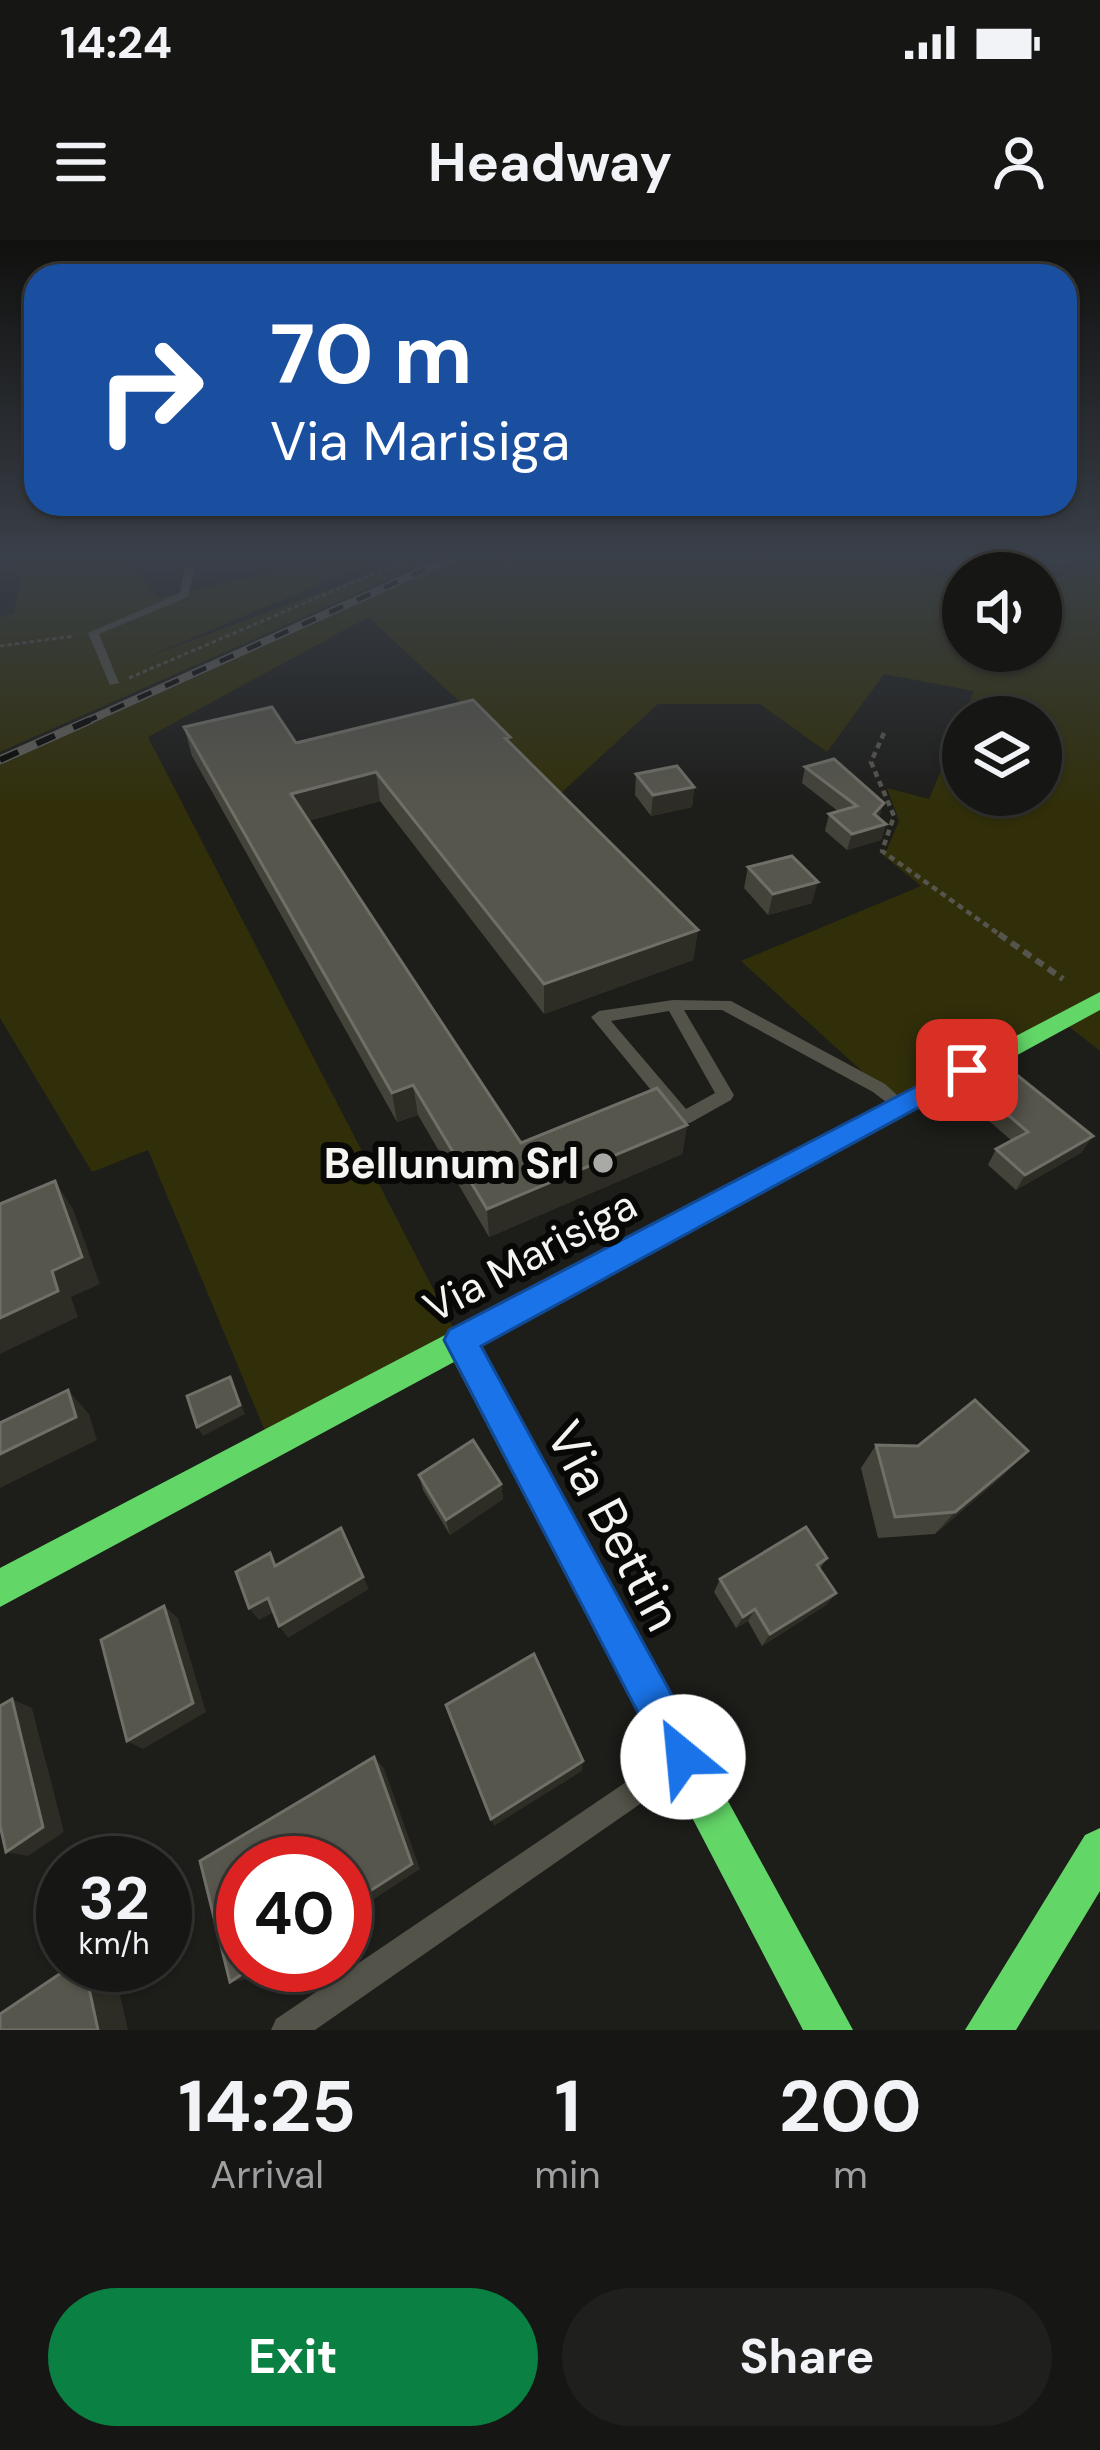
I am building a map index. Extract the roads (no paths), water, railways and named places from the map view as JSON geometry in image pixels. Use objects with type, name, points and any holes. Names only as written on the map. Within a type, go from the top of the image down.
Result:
[{"type":"main road","name":"Via Marisiga","points":[[0,1588],[455,1329],[1097,1001]]},
{"type":"main road","name":"Via Bettin","points":[[455,1329],[829,2030]]},
{"type":"main road","points":[[989,2030],[1100,1850]]},
{"type":"lane","points":[[95,639],[114,683]]},
{"type":"lane","points":[[673,1005],[725,1095],[685,1118],[599,1017],[673,1005],[725,1005],[879,1088],[899,1105]]},
{"type":"lane","points":[[287,2030],[683,1757]]},
{"type":"railway","points":[[83,723],[271,639]]},
{"type":"railway","points":[[0,760],[90,720]]},
{"type":"place","name":"Bellunum Srl","points":[[603,1163]]}]
